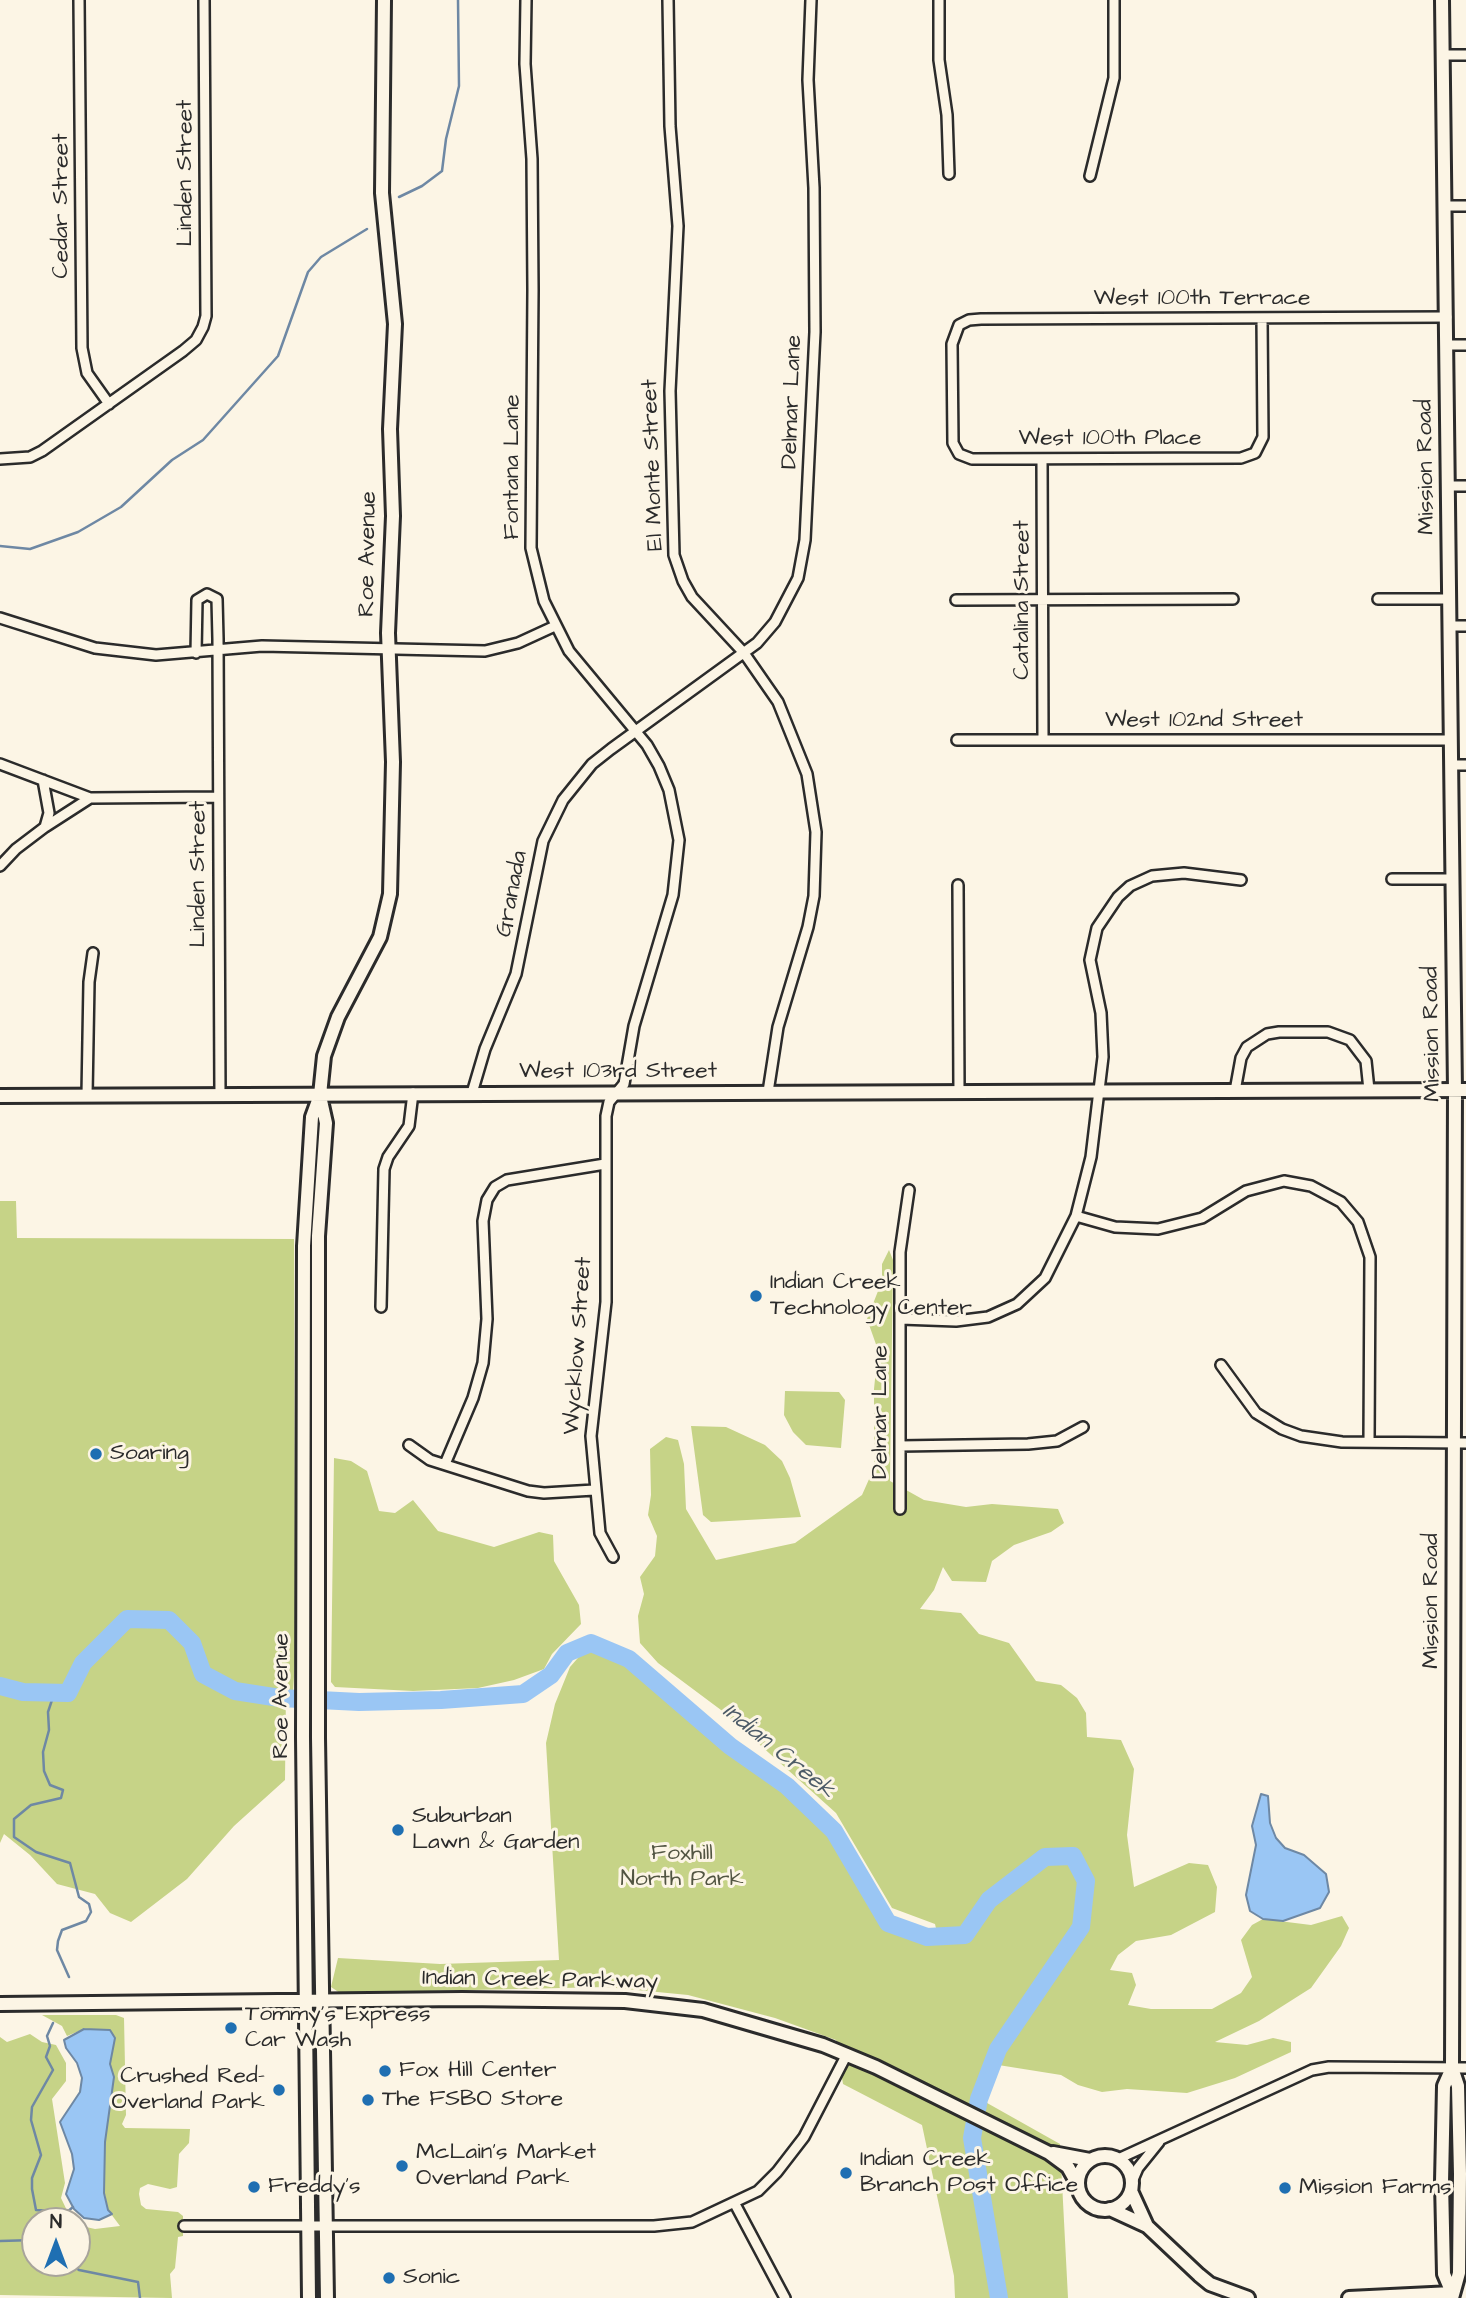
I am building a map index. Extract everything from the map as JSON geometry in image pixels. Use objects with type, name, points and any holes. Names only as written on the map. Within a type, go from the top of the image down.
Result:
[{"type":"main road","name":"Roe Avenue","points":[[309,2298],[303,1737],[304,1246],[312,1117],[320,1096],[330,1038],[380,937],[388,906],[393,762],[389,647],[393,516],[390,419],[395,324],[382,192],[384,0]]},
{"type":"main road","name":"Mission Road","points":[[1442,0],[1451,765],[1461,1090],[1452,2068],[1444,2086],[1442,2182],[1444,2274],[1452,2296]]},
{"type":"main road","name":"West 103rd Street","points":[[0,1096],[1461,1090]]},
{"type":"main road","name":"Roe Avenue","points":[[320,1096],[326,1123],[318,1236],[318,1738],[327,2298]]},
{"type":"main road","points":[[303,1462],[319,1466]]},
{"type":"main road","name":"Indian Creek Parkway","points":[[0,2004],[305,2000],[654,2003],[742,2020],[847,2054],[1049,2153],[1068,2167],[1077,2183]]},
{"type":"main road","name":"Indian Creek Parkway","points":[[1049,2153],[1090,2160]]},
{"type":"main road","points":[[1147,2226],[1125,2165],[1118,2159],[1099,2156],[1090,2160],[1079,2174],[1077,2183],[1079,2192],[1091,2207],[1110,2209],[1147,2226],[1210,2284],[1248,2298]]},
{"type":"main road","points":[[1110,2209],[1126,2200],[1131,2187]]},
{"type":"main road","points":[[1349,2298],[1452,2296]]},
{"type":"street","name":"Cedar Street","points":[[79,0],[82,348],[87,373],[109,404]]},
{"type":"street","name":"Linden Street","points":[[109,404],[193,342],[206,316],[204,0]]},
{"type":"street","name":"Fontana Lane","points":[[526,0],[525,64],[532,159],[533,290],[529,526],[537,578],[555,626],[569,651],[636,731],[659,766],[669,790],[679,839],[678,866],[668,917],[634,1026],[624,1084],[616,1093]]},
{"type":"street","name":"El Monte Street","points":[[668,0],[670,113],[678,226],[670,391],[674,555],[682,581],[692,597],[744,653],[778,702],[801,753],[814,807],[816,832],[812,906],[778,1027],[768,1092]]},
{"type":"street","name":"Delmar Lane","points":[[636,731],[764,636],[789,600],[800,568],[806,540],[815,332],[808,80],[811,0]]},
{"type":"street","points":[[939,0],[939,60],[947,115],[949,174]]},
{"type":"street","points":[[1090,176],[1114,78],[1114,0]]},
{"type":"street","points":[[1443,55],[1466,55]]},
{"type":"street","points":[[1445,206],[1466,206]]},
{"type":"street","name":"West 100th Terrace","points":[[959,325],[981,319],[1447,317]]},
{"type":"street","name":"West 100th Place","points":[[959,325],[953,344],[953,443],[959,454],[972,459],[1241,458],[1255,453],[1263,437],[1262,318]]},
{"type":"street","points":[[1447,345],[1466,345]]},
{"type":"street","points":[[0,459],[30,457],[42,451],[109,404]]},
{"type":"street","name":"Catalina Street","points":[[1042,459],[1043,740]]},
{"type":"street","points":[[1449,486],[1466,486]]},
{"type":"street","name":"Linden Street","points":[[196,653],[197,600],[207,594],[217,599],[220,1096]]},
{"type":"street","points":[[956,600],[1233,599]]},
{"type":"street","points":[[1378,599],[1450,599]]},
{"type":"street","points":[[0,618],[71,642],[156,655],[218,652],[262,646],[485,651],[518,643],[555,626]]},
{"type":"street","points":[[1450,626],[1466,626]]},
{"type":"street","name":"Granada","points":[[472,1093],[485,1049],[516,974],[539,859],[552,820],[576,782],[592,764],[636,731]]},
{"type":"street","name":"West 102nd Street","points":[[957,740],[1451,740]]},
{"type":"street","points":[[0,764],[90,798],[218,797]]},
{"type":"street","points":[[1451,765],[1466,765]]},
{"type":"street","points":[[43,780],[49,813],[45,827]]},
{"type":"street","points":[[0,866],[16,849],[45,827],[90,798]]},
{"type":"street","points":[[901,1319],[956,1321],[988,1317],[1017,1304],[1032,1293],[1053,1267],[1076,1216],[1087,1181],[1099,1092],[1103,1039],[1090,960],[1097,928],[1112,904],[1130,886],[1160,874],[1184,873],[1241,880]]},
{"type":"street","points":[[1392,879],[1453,878]]},
{"type":"street","points":[[958,885],[959,1092]]},
{"type":"street","points":[[88,1095],[89,982],[93,953]]},
{"type":"street","points":[[1235,1091],[1241,1058],[1247,1048],[1266,1034],[1279,1032],[1328,1032],[1350,1040],[1366,1061],[1369,1090]]},
{"type":"street","points":[[381,1307],[384,1169],[392,1150],[409,1126],[413,1093]]},
{"type":"street","name":"Wycklow Street","points":[[613,1557],[600,1533],[591,1436],[606,1302],[606,1116],[609,1102],[616,1093]]},
{"type":"street","points":[[444,1464],[473,1398],[483,1363],[487,1319],[483,1221],[487,1200],[495,1187],[507,1180],[606,1164]]},
{"type":"street","points":[[1076,1216],[1115,1227],[1158,1229],[1202,1218],[1246,1191],[1284,1181],[1311,1186],[1341,1202],[1358,1222],[1370,1256],[1369,1442]]},
{"type":"street","name":"Delmar Lane","points":[[900,1509],[900,1252],[908,1190]]},
{"type":"street","points":[[1221,1365],[1250,1407],[1282,1429],[1313,1439],[1459,1443]]},
{"type":"street","points":[[900,1446],[1057,1441],[1083,1427]]},
{"type":"street","points":[[409,1444],[430,1460],[528,1491],[552,1493],[594,1490]]},
{"type":"street","points":[[184,2226],[654,2226],[705,2218],[758,2191],[794,2154],[847,2054]]},
{"type":"street","points":[[1118,2159],[1312,2070],[1329,2067],[1466,2068]]},
{"type":"street","points":[[1131,2187],[1138,2168],[1159,2142]]},
{"type":"street","points":[[735,2204],[785,2298]]},
{"type":"green space","points":[[0,1201],[16,1201],[17,1238],[294,1239],[295,1661],[293,1692],[286,1691],[285,1780],[234,1826],[187,1879],[131,1922],[110,1913],[95,1894],[57,1884],[30,1855],[4,1834],[0,1843]]},
{"type":"green space","name":"Foxhill North Park","points":[[889,1250],[893,1260],[890,1481],[924,1500],[966,1507],[992,1504],[1058,1509],[1064,1523],[1051,1532],[1014,1545],[992,1561],[986,1582],[952,1581],[943,1567],[934,1590],[920,1609],[961,1613],[979,1634],[1009,1643],[1036,1681],[1061,1685],[1077,1698],[1086,1713],[1087,1737],[1121,1740],[1134,1769],[1127,1835],[1134,1887],[1189,1863],[1208,1865],[1217,1887],[1215,1912],[1171,1935],[1136,1941],[1118,1955],[1110,1970],[1132,1973],[1136,1985],[1128,2005],[1151,2009],[1212,2009],[1241,1993],[1252,1977],[1241,1940],[1252,1925],[1263,1919],[1311,1925],[1342,1916],[1349,1928],[1341,1946],[1311,1988],[1259,2021],[1215,2042],[1247,2045],[1273,2038],[1291,2042],[1291,2052],[1235,2078],[1187,2093],[1127,2089],[1102,2092],[1078,2085],[1061,2075],[992,2064],[980,2099],[1060,2144],[1068,2298],[955,2298],[954,2276],[922,2125],[843,2084],[836,2040],[775,2018],[688,1995],[606,1987],[340,1993],[331,1987],[338,1958],[440,1964],[559,1960],[546,1743],[555,1704],[570,1667],[591,1643],[629,1659],[730,1746],[787,1786],[834,1831],[888,1923],[927,1937],[938,1937],[935,1924],[892,1908],[836,1813],[721,1710],[658,1663],[640,1643],[638,1616],[644,1594],[640,1577],[655,1556],[657,1536],[648,1515],[651,1495],[650,1449],[666,1437],[678,1440],[684,1464],[686,1509],[716,1560],[795,1543],[862,1495],[874,1468],[874,1389],[878,1350],[867,1319],[882,1281],[882,1264]]},
{"type":"green space","points":[[785,1391],[839,1392],[845,1400],[841,1448],[806,1445],[793,1432],[784,1415]]},
{"type":"green space","points":[[691,1426],[726,1427],[765,1445],[782,1461],[790,1478],[801,1517],[711,1522],[703,1515]]},
{"type":"green space","points":[[334,1458],[351,1461],[367,1471],[379,1511],[395,1513],[413,1500],[438,1531],[494,1547],[539,1532],[553,1535],[554,1561],[579,1605],[581,1624],[552,1654],[544,1669],[514,1680],[478,1688],[413,1691],[335,1687],[331,1682]]},
{"type":"green space","points":[[42,2015],[116,2015],[124,2018],[126,2115],[122,2124],[125,2128],[190,2129],[189,2143],[179,2154],[177,2187],[170,2189],[148,2184],[140,2188],[139,2194],[141,2205],[146,2209],[178,2212],[183,2216],[183,2236],[178,2237],[175,2268],[170,2274],[172,2298],[0,2295],[0,2037],[7,2042],[30,2034],[42,2042],[56,2045],[66,2063],[66,2081],[52,2099],[65,2183],[61,2198],[65,2207],[21,2207],[21,2277],[91,2277],[91,2228],[120,2226],[108,2210],[104,2189],[106,2119],[114,2077],[110,2064],[115,2038],[110,2031],[84,2029],[67,2036],[62,2026]]},
{"type":"water","points":[[1261,1794],[1268,1796],[1270,1823],[1276,1838],[1285,1848],[1304,1855],[1326,1874],[1329,1892],[1320,1908],[1283,1921],[1263,1919],[1250,1911],[1246,1895],[1256,1845],[1252,1826]]},
{"type":"water","points":[[84,2029],[110,2030],[115,2038],[110,2064],[114,2077],[105,2142],[104,2193],[108,2210],[112,2214],[99,2220],[91,2219],[91,2207],[73,2207],[66,2194],[74,2169],[72,2154],[60,2122],[80,2092],[82,2078],[64,2040]]},
{"type":"waterway","points":[[399,197],[422,186],[442,171],[446,139],[459,86],[458,0]]},
{"type":"waterway","points":[[0,546],[30,549],[78,532],[121,507],[172,460],[203,440],[278,356],[308,272],[321,257],[367,229]]},
{"type":"waterway","name":"Indian Creek","points":[[0,1686],[23,1692],[68,1693],[83,1663],[127,1619],[169,1620],[192,1643],[203,1674],[235,1691],[280,1698],[359,1702],[523,1694],[551,1675],[567,1653],[591,1643],[629,1659],[730,1746],[787,1786],[834,1831],[888,1923],[927,1937],[965,1935],[989,1900],[1045,1857],[1073,1856],[1086,1881],[1081,1927],[998,2049],[979,2099],[972,2138],[999,2298]]},
{"type":"waterway","points":[[64,1693],[52,1700],[48,1712],[49,1730],[43,1752],[44,1771],[50,1785],[63,1790],[61,1798],[31,1805],[14,1819],[14,1837],[36,1852],[70,1863],[79,1897],[89,1904],[91,1912],[86,1921],[62,1930],[58,1941],[57,1950],[69,1977]]},
{"type":"waterway","points":[[35,2207],[32,2178],[41,2155],[31,2120],[32,2107],[53,2070],[46,2057],[50,2046],[47,2036],[53,2023]]},
{"type":"waterway","points":[[0,2241],[21,2240]]},
{"type":"waterway","points":[[91,2272],[138,2282],[140,2298]]},
{"type":"place","name":"Indian Creek Technology Center","points":[[756,1296]]},
{"type":"place","name":"Soaring","points":[[96,1454]]},
{"type":"place","name":"Suburban Lawn & Garden","points":[[398,1830]]},
{"type":"place","name":"Tommy's Express Car Wash","points":[[231,2028]]},
{"type":"place","name":"Fox Hill Center","points":[[385,2071]]},
{"type":"place","name":"Crushed Red- Overland Park","points":[[279,2090]]},
{"type":"place","name":"The FSBO Store","points":[[368,2100]]},
{"type":"place","name":"McLain's Market Overland Park","points":[[402,2166]]},
{"type":"place","name":"Indian Creek Branch Post Office","points":[[846,2173]]},
{"type":"place","name":"Freddy's","points":[[254,2187]]},
{"type":"place","name":"Mission Farms","points":[[1285,2188]]},
{"type":"place","name":"Sonic","points":[[389,2278]]}]
